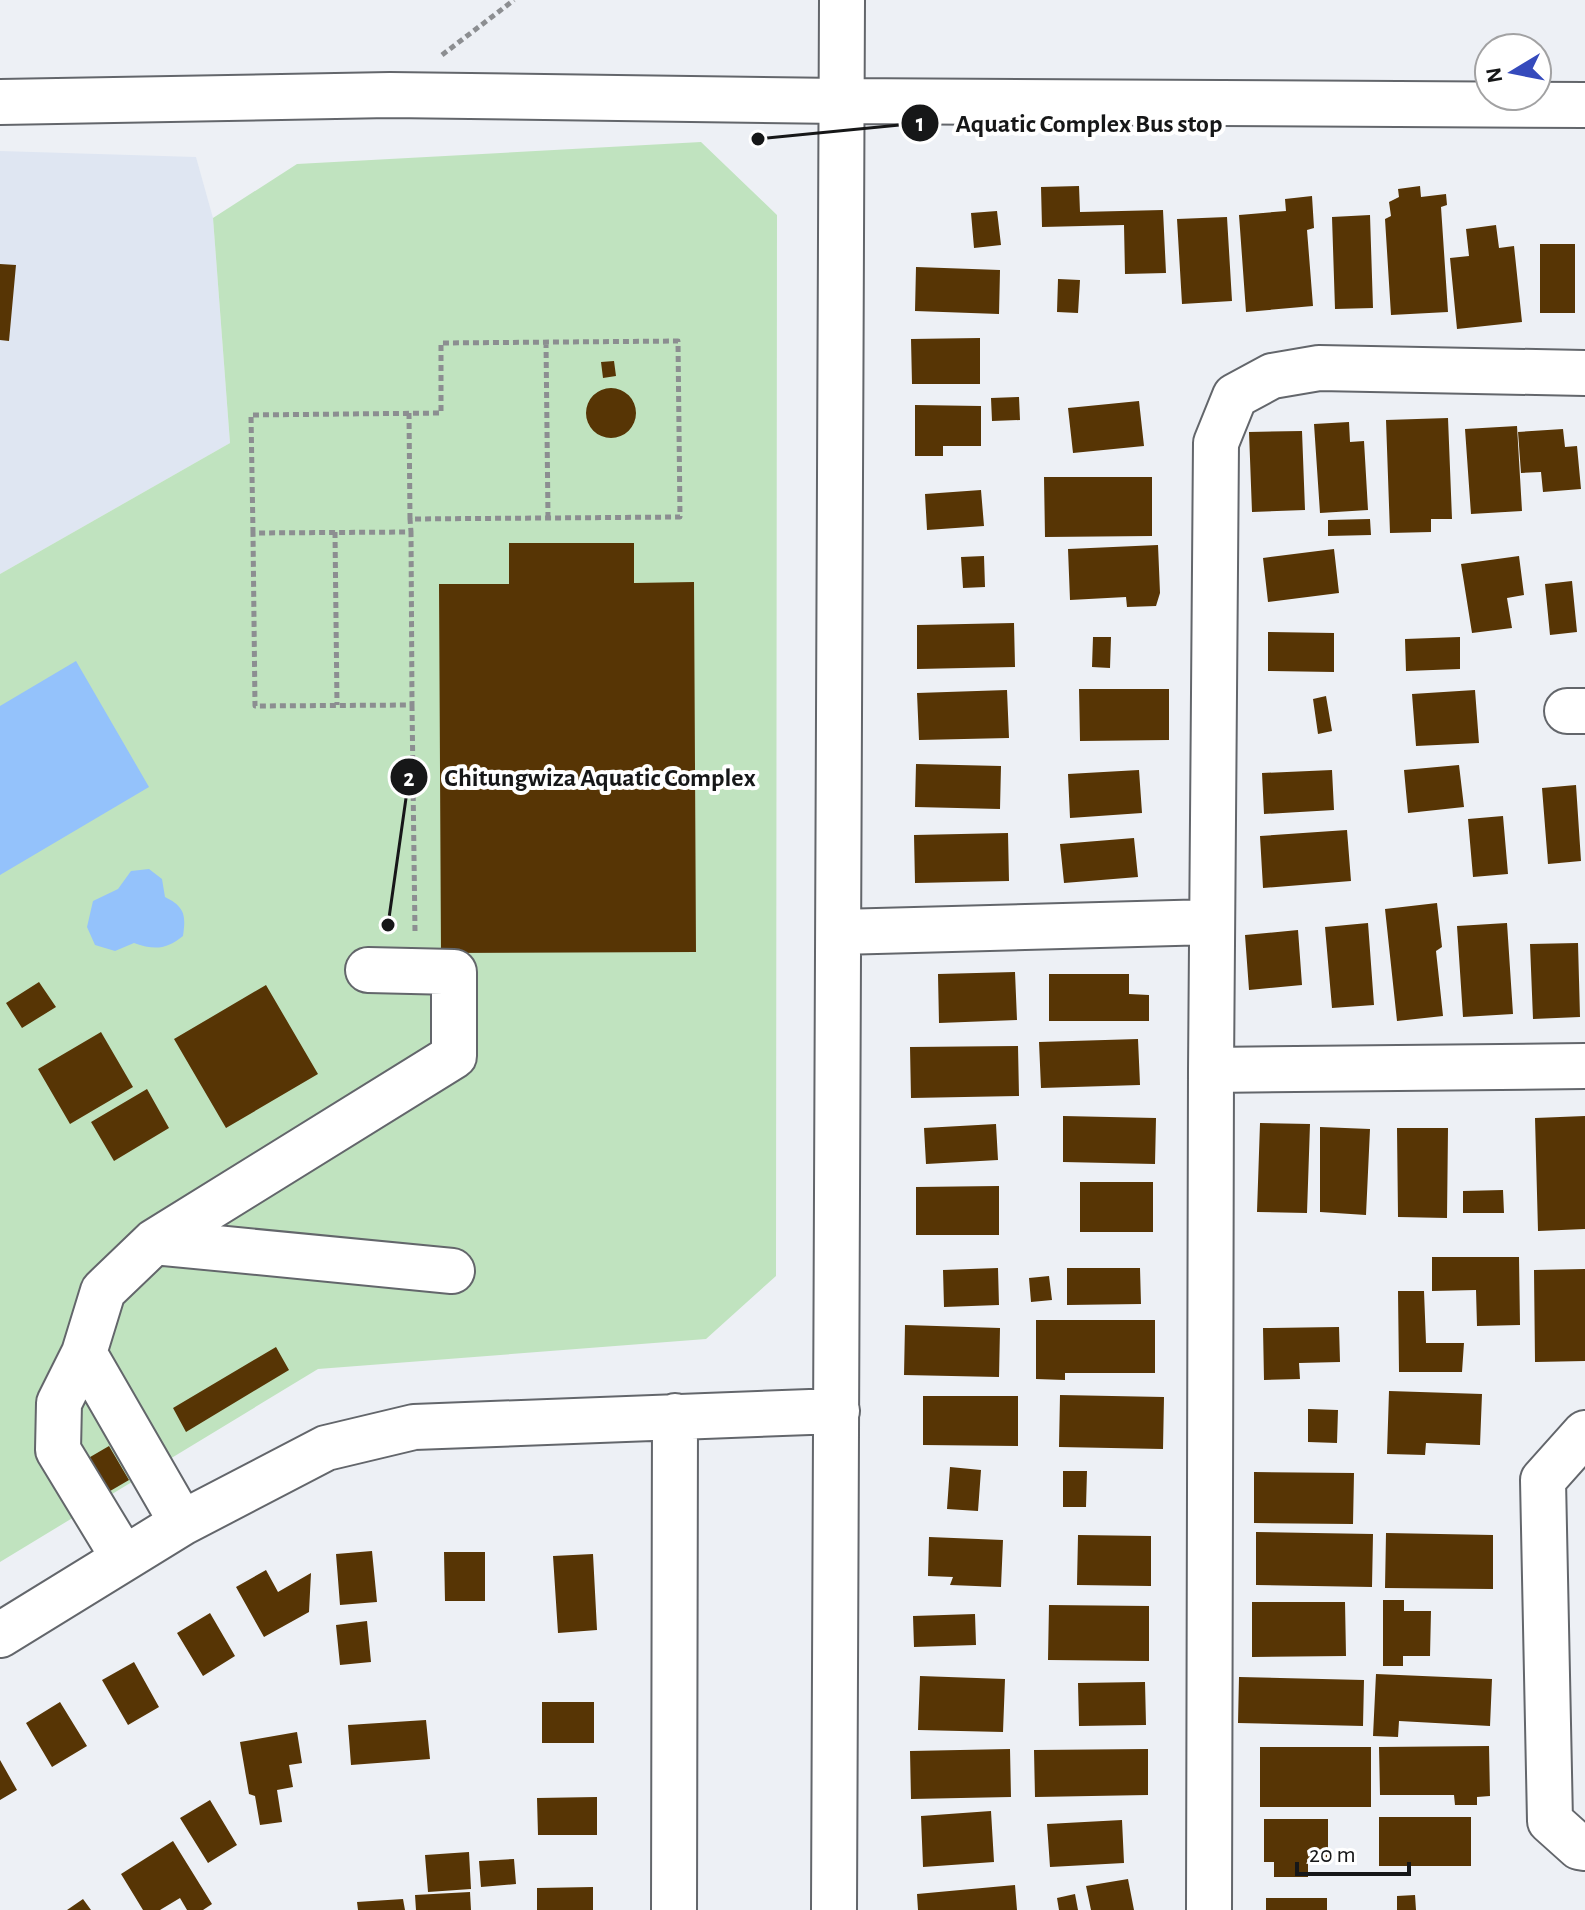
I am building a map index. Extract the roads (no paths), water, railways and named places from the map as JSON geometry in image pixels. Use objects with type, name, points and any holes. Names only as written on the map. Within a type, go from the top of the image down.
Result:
[{"type":"street","points":[[834,1910],[842,0]]},
{"type":"street","points":[[0,102],[390,95],[1585,105]]},
{"type":"street","points":[[1209,1910],[1216,443],[1235,396],[1272,376],[1319,368],[1585,373]]},
{"type":"street","points":[[839,932],[1212,922]]},
{"type":"street","points":[[123,1557],[58,1450],[59,1403],[84,1353],[103,1291],[154,1242],[454,1056],[454,972],[368,970]]},
{"type":"street","points":[[1211,1070],[1585,1066]]},
{"type":"street","points":[[154,1242],[452,1271]]},
{"type":"street","points":[[84,1353],[182,1523]]},
{"type":"street","points":[[0,1635],[182,1523],[326,1448],[414,1427],[837,1411]]},
{"type":"street","points":[[674,1910],[675,1416]]},
{"type":"street","points":[[1585,1433],[1543,1480],[1550,1821],[1579,1847],[1585,1848]]},
{"type":"water","points":[[76,661],[149,787],[0,875],[0,706]]},
{"type":"water","points":[[149,869],[162,879],[165,897],[183,912],[183,936],[160,947],[134,943],[115,951],[95,945],[87,927],[93,901],[118,889],[131,871]]},
{"type":"place","name":"Aquatic Complex Bus stop","points":[[758,139]]},
{"type":"place","name":"Chitungwiza Aquatic Complex","points":[[388,925]]}]
